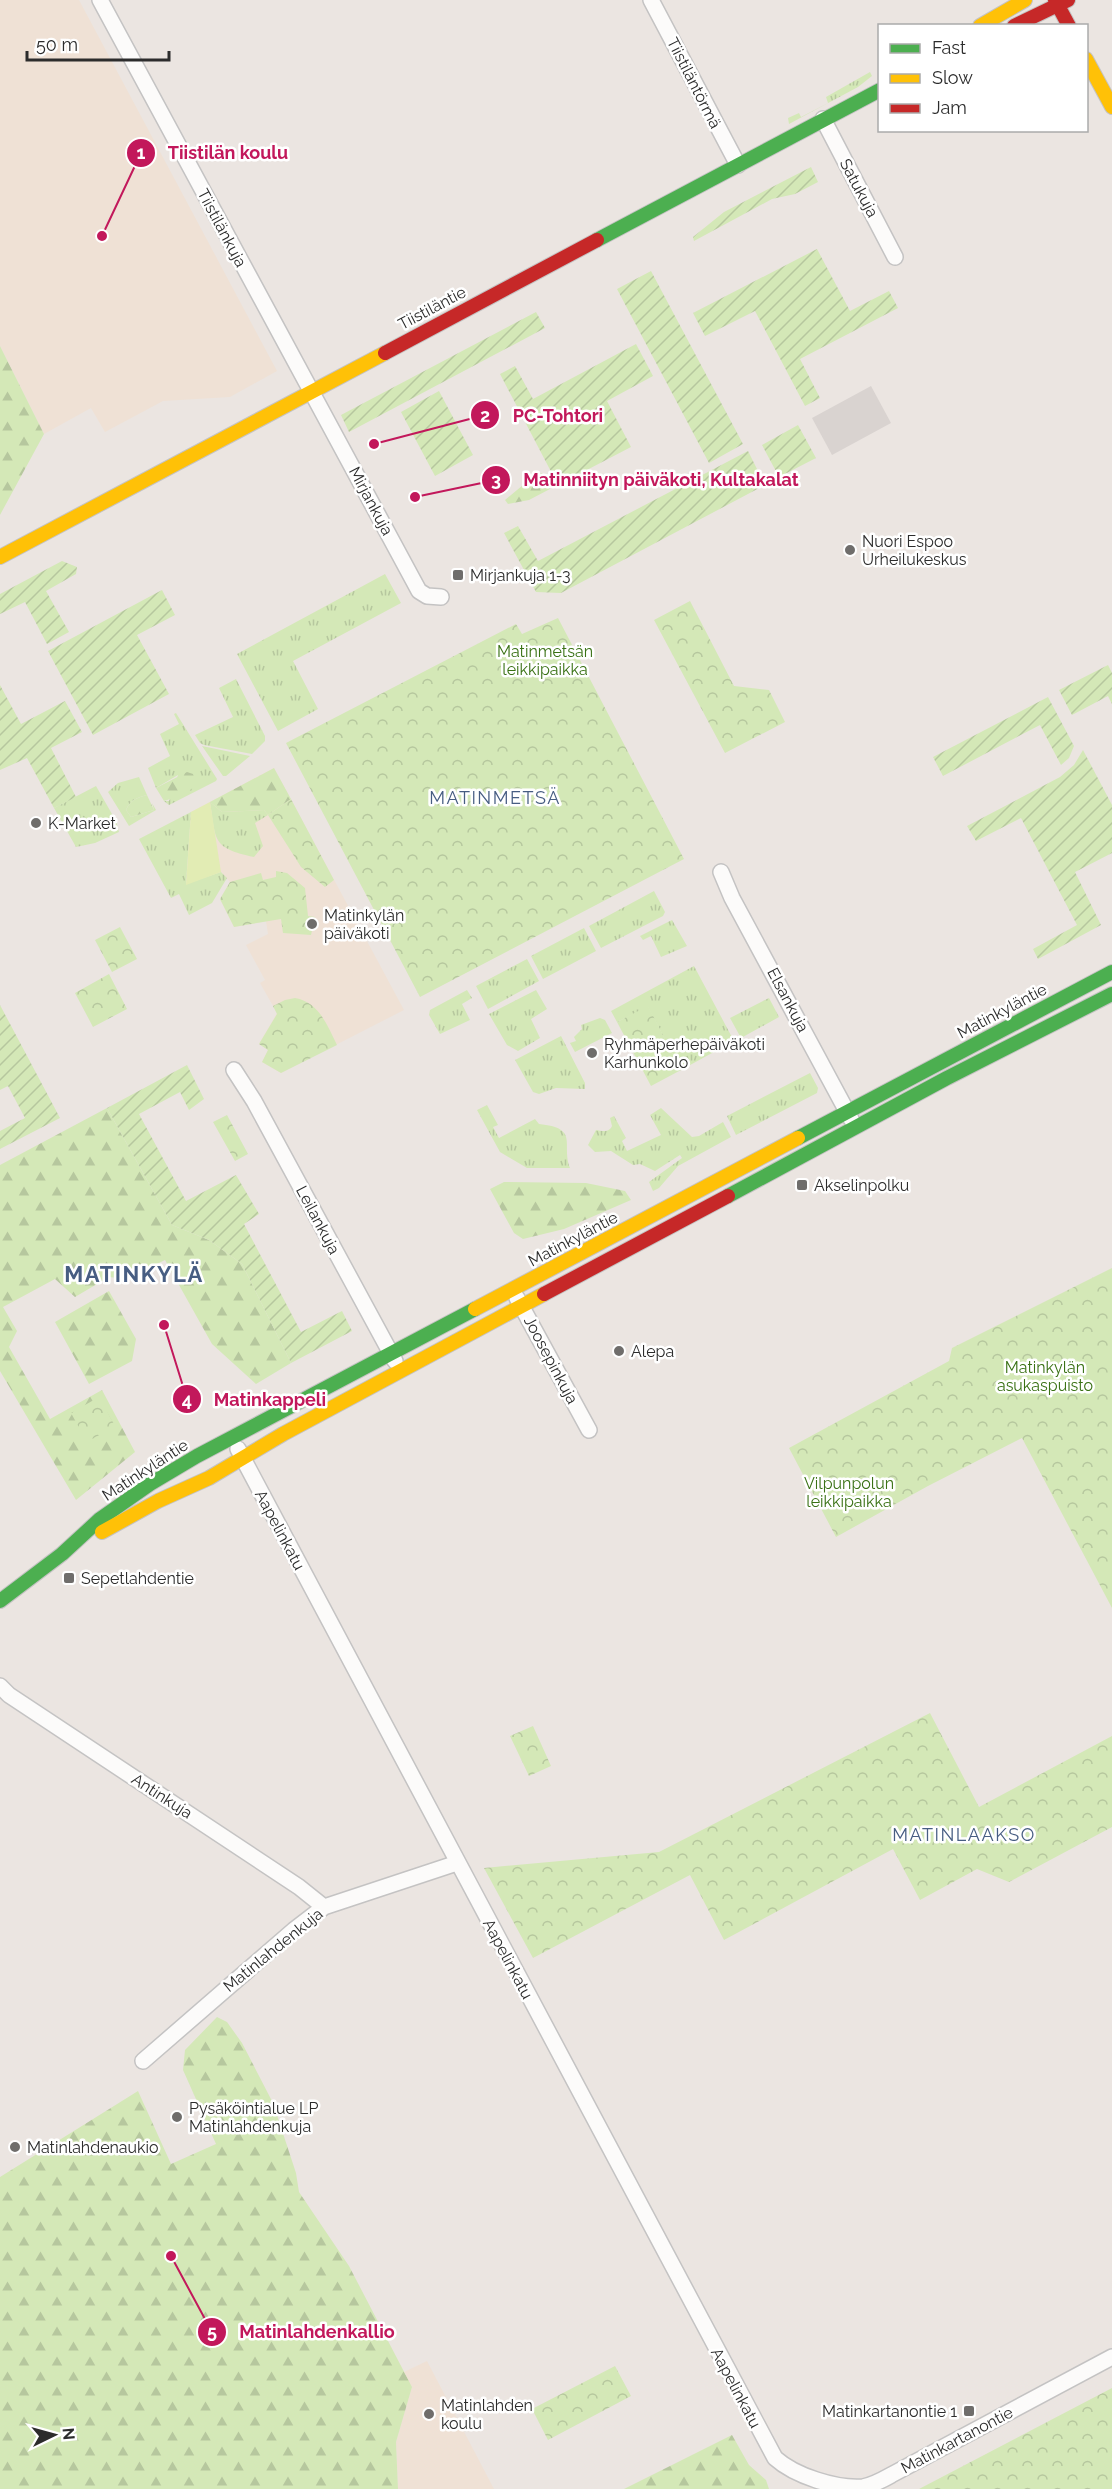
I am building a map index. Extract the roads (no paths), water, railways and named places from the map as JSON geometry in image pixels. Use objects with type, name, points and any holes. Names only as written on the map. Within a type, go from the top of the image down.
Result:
[{"type":"main road","points":[[983,24],[1025,0]]},
{"type":"main road","points":[[1018,24],[1060,2],[1068,24]]},
{"type":"main road","points":[[1088,63],[1112,107]]},
{"type":"main road","name":"Tiistiläntie","points":[[0,557],[878,91]]},
{"type":"main road","name":"Matinkyläntie","points":[[0,1601],[62,1554],[100,1520],[150,1484],[232,1437],[1112,972]]},
{"type":"main road","name":"Matinkyläntie","points":[[62,1554],[158,1501],[209,1478],[283,1434],[855,1127],[1112,994]]},
{"type":"street","name":"Tiistilänkuja","points":[[100,0],[298,371],[311,391]]},
{"type":"street","name":"Tiistiläntörmä","points":[[651,0],[738,165]]},
{"type":"street","name":"Satukuja","points":[[823,119],[896,257]]},
{"type":"street","name":"Mirjankuja","points":[[311,391],[419,591],[427,596],[441,597]]},
{"type":"street","name":"Elsankuja","points":[[721,872],[732,898],[855,1127]]},
{"type":"street","name":"Leilankuja","points":[[234,1070],[254,1101],[401,1371]]},
{"type":"street","name":"Joosepinkuja","points":[[513,1290],[589,1430]]},
{"type":"street","name":"Aapelinkatu","points":[[232,1437],[768,2447],[785,2467],[795,2471]]},
{"type":"street","name":"Antinkuja","points":[[0,1686],[18,1701],[299,1887],[324,1907]]},
{"type":"street","name":"Matinlahdenkuja","points":[[143,2061],[294,1930],[324,1907],[457,1863]]},
{"type":"street","name":"Matinkartanontie","points":[[795,2471],[849,2487],[865,2487],[1112,2357]]},
{"type":"place","name":"Tiistilän koulu","points":[[102,236]]},
{"type":"place","name":"PC-Tohtori","points":[[374,444]]},
{"type":"place","name":"Matinniityn päiväkoti, Kultakalat","points":[[415,497]]},
{"type":"place","name":"Nuori Espoo Urheilukeskus","points":[[850,550]]},
{"type":"place","name":"Mirjankuja 1-3","points":[[458,575]]},
{"type":"place","name":"K-Market","points":[[36,823]]},
{"type":"place","name":"Matinkylän päiväkoti","points":[[312,924]]},
{"type":"place","name":"Ryhmäperhepäiväkoti Karhunkolo","points":[[592,1053]]},
{"type":"place","name":"Akselinpolku","points":[[802,1185]]},
{"type":"place","name":"Matinkappeli","points":[[164,1325]]},
{"type":"place","name":"Alepa","points":[[619,1351]]},
{"type":"place","name":"Sepetlahdentie","points":[[69,1578]]},
{"type":"place","name":"Pysäköintialue LP Matinlahdenkuja","points":[[177,2117]]},
{"type":"place","name":"Matinlahdenaukio","points":[[15,2147]]},
{"type":"place","name":"Matinlahdenkallio","points":[[171,2256]]},
{"type":"place","name":"Matinkartanontie 1","points":[[969,2411]]},
{"type":"place","name":"Matinlahden koulu","points":[[429,2414]]},
{"type":"district","name":"MATINMETSÄ","points":[[495,797]]},
{"type":"district","name":"MATINKYLÄ","points":[[134,1274]]},
{"type":"district","name":"MATINLAAKSO","points":[[964,1834]]},
{"type":"park label","name":"Matinmetsän leikkipaikka","points":[[545,660]]},
{"type":"park label","name":"Matinkylän asukaspuisto","points":[[1045,1376]]},
{"type":"park label","name":"Vilpunpolun leikkipaikka","points":[[849,1492]]}]
